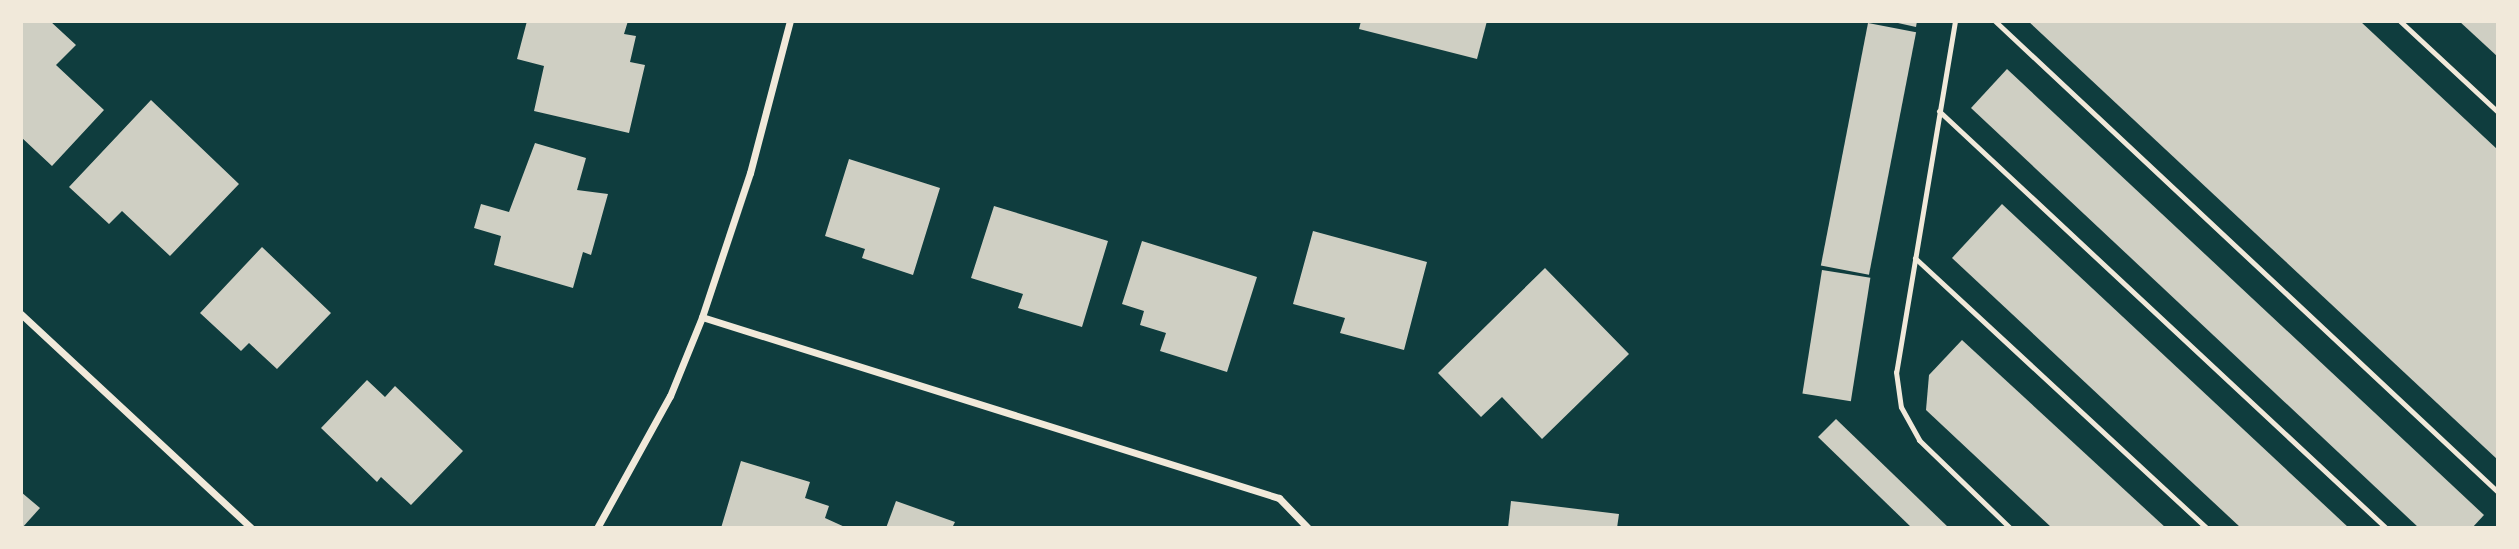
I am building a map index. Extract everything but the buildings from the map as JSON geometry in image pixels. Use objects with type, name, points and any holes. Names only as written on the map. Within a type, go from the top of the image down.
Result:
[{"type":"street","points":[[597,528],[670,396],[702,317],[750,173],[790,21]]},
{"type":"street","points":[[21,314],[251,528]]},
{"type":"street","points":[[702,317],[1279,498],[1308,528]]},
{"type":"lane","points":[[1955,21],[1896,372],[1901,407],[1919,440],[2010,528]]},
{"type":"lane","points":[[1994,21],[2498,492]]},
{"type":"lane","points":[[2400,21],[2498,112]]},
{"type":"lane","points":[[1939,111],[2386,528]]},
{"type":"lane","points":[[1915,258],[2207,528]]}]
